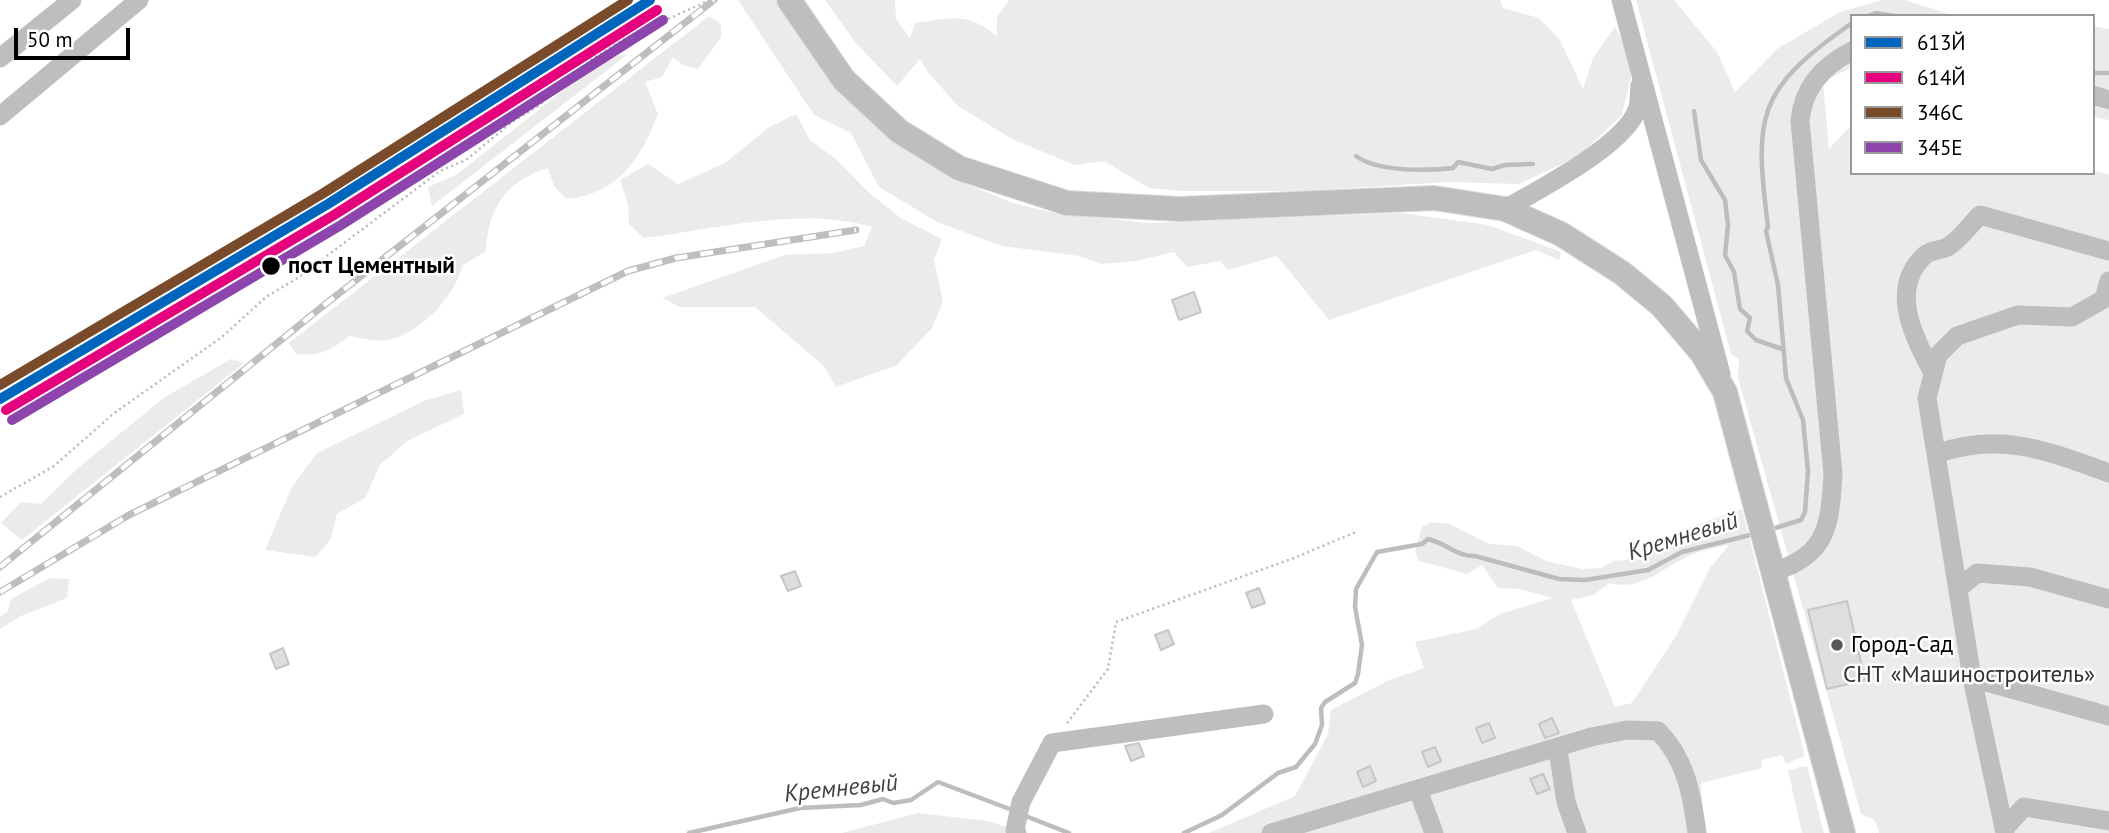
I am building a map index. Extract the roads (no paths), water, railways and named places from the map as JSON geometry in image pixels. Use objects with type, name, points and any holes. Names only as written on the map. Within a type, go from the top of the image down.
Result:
[{"type":"main road","points":[[789,0],[844,80],[899,131],[960,168],[1066,203],[1180,209],[1434,198],[1505,209],[1561,234],[1622,273],[1661,306],[1694,344],[1725,392],[1843,833]]},
{"type":"street","points":[[0,58],[72,0]]},
{"type":"street","points":[[0,116],[139,0]]},
{"type":"street","points":[[1621,0],[1725,392]]},
{"type":"street","points":[[1772,566],[1798,564],[1820,544],[1829,525],[1833,474],[1800,121],[1801,100],[1812,82],[1837,58],[1850,52]]},
{"type":"street","points":[[1505,209],[1564,175],[1623,129],[1638,109],[1641,77]]},
{"type":"street","points":[[1933,373],[1913,335],[1904,306],[1913,267],[1928,252],[1949,247],[1980,215],[2109,251]]},
{"type":"street","points":[[2005,831],[1972,678],[1927,398],[1938,355],[1957,336],[2018,315],[2072,317],[2104,299],[2109,283]]},
{"type":"street","points":[[1936,454],[1964,444],[2006,442],[2052,453],[2109,473]]},
{"type":"street","points":[[1958,589],[1977,573],[2029,577],[2109,599]]},
{"type":"street","points":[[1972,678],[2109,716]]},
{"type":"street","points":[[1017,833],[1015,830],[1021,802],[1052,743],[1264,714]]},
{"type":"street","points":[[1271,833],[1298,829],[1501,763],[1558,750],[1591,737],[1627,730],[1658,731],[1672,745],[1683,768],[1692,798],[1697,833]]},
{"type":"street","points":[[1558,750],[1566,802],[1577,833]]},
{"type":"street","points":[[1418,790],[1434,833]]},
{"type":"street","points":[[2005,831],[2024,807],[2109,821]]},
{"type":"waterway","name":"Кремневый","points":[[1873,14],[1882,14]]},
{"type":"waterway","name":"Кремневый","points":[[1769,530],[1801,520],[1805,512],[1808,471],[1803,420],[1786,378],[1778,285],[1766,231],[1768,227],[1762,157],[1763,131],[1769,108],[1780,87],[1796,67],[1850,24]]},
{"type":"waterway","name":"Кремневый","points":[[2095,73],[2109,73]]},
{"type":"waterway","points":[[1694,111],[1701,160],[1725,200],[1728,225],[1725,255],[1734,272],[1740,309],[1750,318],[1747,331],[1756,340],[1782,349]]},
{"type":"waterway","points":[[1356,156],[1376,165],[1403,169],[1453,168],[1458,162],[1492,169],[1505,165],[1533,164]]},
{"type":"waterway","name":"Кремневый","points":[[1184,833],[1222,815],[1278,773],[1296,767],[1315,744],[1322,725],[1321,708],[1325,702],[1355,683],[1358,674],[1362,645],[1355,607],[1356,589],[1377,552],[1422,544],[1428,539],[1469,556],[1559,579],[1585,580],[1648,570],[1682,552],[1754,534]]},
{"type":"waterway","name":"Кремневый","points":[[689,833],[800,808],[861,805],[883,799],[893,803],[911,800],[938,782],[1015,811]]},
{"type":"waterway","name":"Кремневый","points":[[1023,815],[1069,833]]},
{"type":"railway","points":[[0,567],[328,302],[714,0]]},
{"type":"railway","points":[[0,592],[129,515],[628,271],[676,258],[856,230]]},
{"type":"place","name":"пост Цементный","points":[[271,266]]},
{"type":"place","name":"Город-Сад","points":[[1837,645]]},
{"type":"park label","name":"СНТ «Машиностроитель»","points":[[1969,675]]}]
